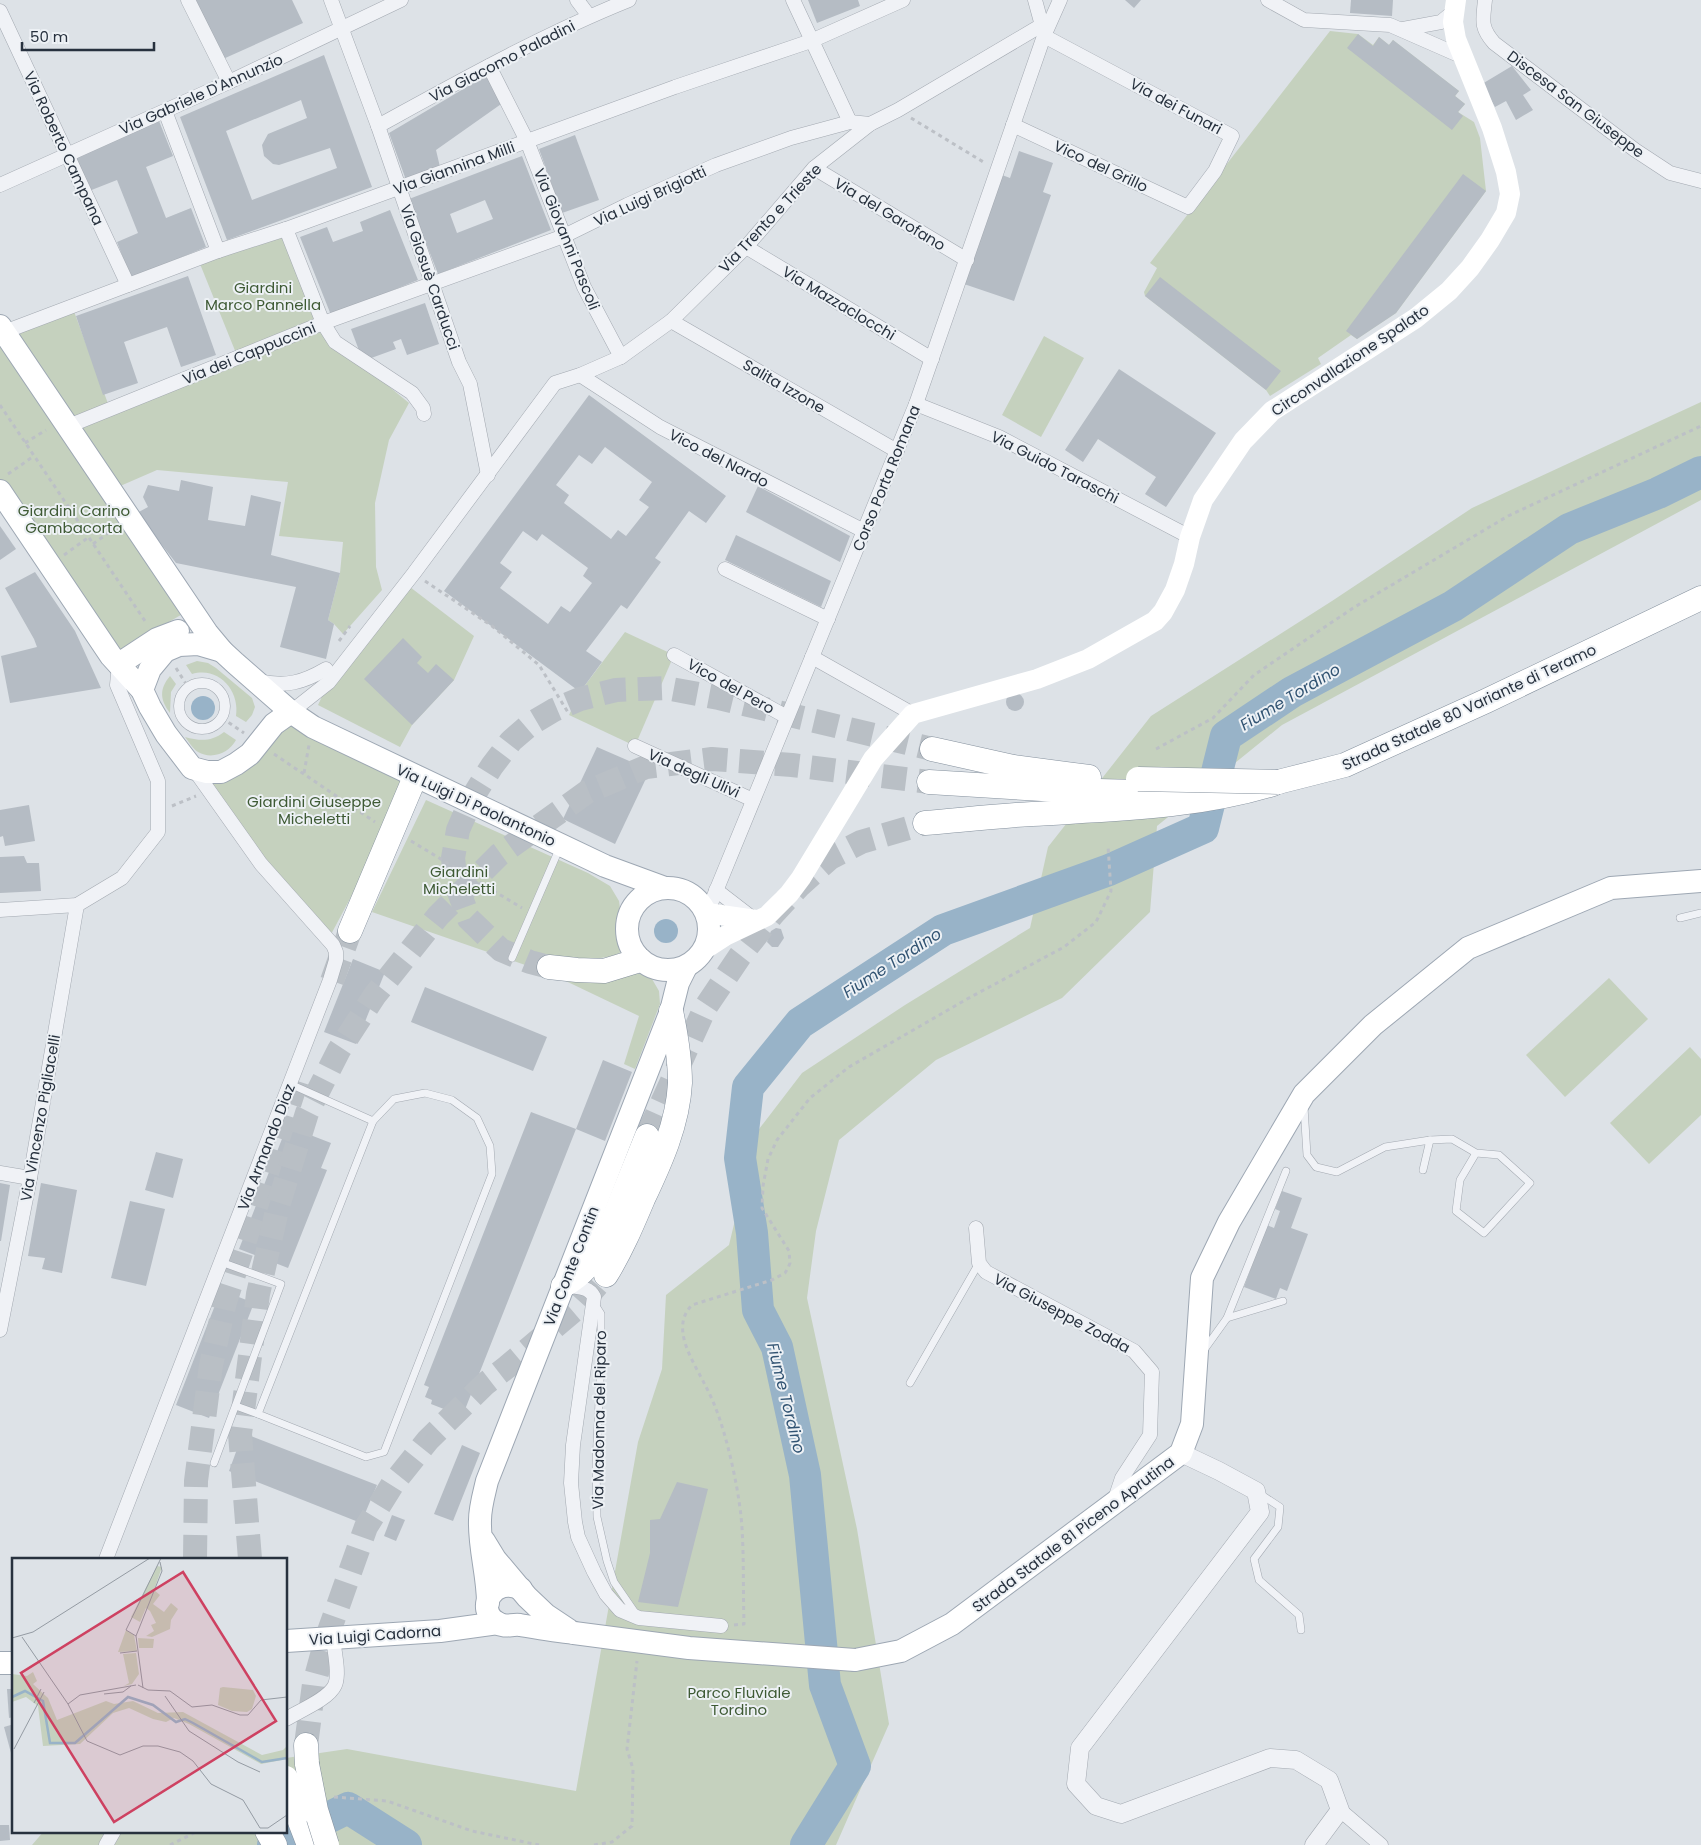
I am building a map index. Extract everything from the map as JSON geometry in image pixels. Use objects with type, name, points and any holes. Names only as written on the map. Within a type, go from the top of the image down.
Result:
[{"type":"highway","name":"Strada Statale 80 Variante di Teramo","points":[[1136,793],[1278,782],[1345,765],[1486,701],[1701,598]]},
{"type":"highway","points":[[932,749],[1023,768],[1082,776],[1136,793]]},
{"type":"highway","points":[[350,931],[415,777]]},
{"type":"highway","points":[[929,782],[1136,793]]},
{"type":"highway","points":[[925,823],[1019,814],[1136,793]]},
{"type":"highway","points":[[548,966],[604,971],[650,965]]},
{"type":"highway","points":[[606,1275],[617,1256],[659,1165],[677,1107],[680,1084],[680,1057],[672,1006]]},
{"type":"highway","points":[[563,1286],[581,1275],[597,1255],[647,1136]]},
{"type":"highway","points":[[306,1754],[316,1810],[327,1845]]},
{"type":"highway","points":[[288,1785],[309,1845]]},
{"type":"highway","points":[[268,1832],[275,1845]]},
{"type":"main road","name":"Circonvallazione Spalato","points":[[913,714],[1037,679],[1088,660],[1155,621],[1163,612],[1175,590],[1184,564],[1190,537],[1204,500],[1243,441],[1272,411],[1416,318],[1449,291],[1470,268],[1506,213],[1510,194],[1506,172],[1492,128],[1456,40],[1455,6]]},
{"type":"main road","name":"Via Luigi Di Paolantonio","points":[[2,329],[207,633],[222,651],[284,706],[313,728],[415,777],[605,866],[665,888]]},
{"type":"main road","points":[[3,492],[111,656],[142,690],[166,734],[192,768],[208,772],[221,772],[250,754],[258,737],[274,724],[284,706]]},
{"type":"main road","points":[[119,664],[157,639],[177,632],[192,630],[207,633]]},
{"type":"main road","points":[[142,690],[150,669],[165,651],[178,645],[198,644],[222,651]]},
{"type":"main road","points":[[650,965],[673,970],[686,967],[697,959],[705,949],[756,920],[767,916],[793,889],[873,759],[913,714]]},
{"type":"main road","points":[[605,866],[628,902],[628,939],[632,950],[650,965],[670,988],[672,1006]]},
{"type":"main road","name":"Strada Statale 81 Piceno Aprutina","points":[[497,1615],[541,1630],[689,1648],[855,1660],[901,1651],[952,1624],[1181,1453],[1192,1424],[1202,1278],[1229,1222],[1304,1094],[1373,1025],[1468,948],[1611,888],[1701,881]]},
{"type":"main road","points":[[629,914],[647,893],[665,888],[686,891],[698,900],[707,913],[710,931],[705,949]]},
{"type":"main road","points":[[707,913],[756,920]]},
{"type":"main road","name":"Via Conte Contin","points":[[497,1615],[488,1585],[480,1534],[480,1518],[487,1481],[672,1006],[678,983],[686,967]]},
{"type":"main road","points":[[480,1534],[488,1549],[524,1593],[546,1615],[574,1633]]},
{"type":"main road","points":[[509,1585],[524,1593],[528,1610],[526,1616],[497,1615],[492,1591],[509,1585]]},
{"type":"main road","name":"Via Luigi Cadorna","points":[[288,1641],[464,1628],[480,1618],[497,1615]]},
{"type":"street","points":[[188,0],[229,82]]},
{"type":"street","name":"Via Giosuè Carducci","points":[[331,0],[400,188],[459,362],[470,384],[488,475]]},
{"type":"street","name":"Via Gabriele D'Annunzio","points":[[0,185],[229,82],[401,0]]},
{"type":"street","points":[[577,0],[589,16]]},
{"type":"street","name":"Via Giacomo Paladini","points":[[378,126],[489,66],[589,16],[629,0]]},
{"type":"street","points":[[793,0],[850,122]]},
{"type":"street","name":"Via Giannina Milli","points":[[2,329],[218,251],[286,229],[675,87],[811,41],[903,0]]},
{"type":"street","points":[[1035,0],[1043,30]]},
{"type":"street","name":"Corso Porta Romana","points":[[707,913],[916,404],[998,171],[1043,30],[1060,0]]},
{"type":"street","points":[[1268,0],[1304,20],[1390,25],[1403,29],[1463,57]]},
{"type":"street","name":"Discesa San Giuseppe","points":[[1485,0],[1483,19],[1485,32],[1494,43],[1656,164],[1670,173],[1701,181]]},
{"type":"street","points":[[1403,29],[1441,22],[1455,6]]},
{"type":"street","name":"Via Roberto Campana","points":[[0,11],[128,285]]},
{"type":"street","name":"Via Trento e Trieste","points":[[488,475],[555,383],[580,375],[621,357],[671,321],[746,247],[814,168],[870,124],[1043,30]]},
{"type":"street","name":"Via dei Funari","points":[[1043,30],[1232,136],[1215,171],[1188,207]]},
{"type":"street","name":"Via Giovanni Pascoli","points":[[489,66],[526,142],[584,287],[621,357]]},
{"type":"street","points":[[165,111],[218,251]]},
{"type":"street","name":"Via Luigi Brigiotti","points":[[433,284],[564,236],[627,205],[716,166],[792,138],[850,122],[870,124]]},
{"type":"street","name":"Vico del Grillo","points":[[1013,125],[1188,207]]},
{"type":"street","name":"Via del Garofano","points":[[814,168],[967,260]]},
{"type":"street","points":[[286,229],[323,323],[335,342],[412,393],[423,408],[424,414]]},
{"type":"street","name":"Via Mazzaclocchi","points":[[746,247],[932,359]]},
{"type":"street","name":"Via dei Cappuccini","points":[[64,423],[323,323],[433,284]]},
{"type":"street","name":"Salita Izzone","points":[[671,321],[897,451]]},
{"type":"street","name":"Vico del Nardo","points":[[580,375],[660,428],[864,531]]},
{"type":"street","name":"Via Guido Taraschi","points":[[916,404],[999,438],[1190,537]]},
{"type":"street","points":[[284,706],[329,682],[488,475]]},
{"type":"street","points":[[725,569],[828,619]]},
{"type":"street","name":"Vico del Pero","points":[[674,655],[787,717]]},
{"type":"street","points":[[812,657],[913,714]]},
{"type":"street","points":[[0,910],[77,905],[122,878],[158,832],[158,781],[117,685],[119,664]]},
{"type":"street","points":[[254,680],[293,684],[311,678],[326,669]]},
{"type":"street","points":[[203,682],[211,684],[223,695],[225,703],[222,718],[217,724],[203,729],[188,725],[183,720],[179,713],[179,699],[188,687],[203,682]]},
{"type":"street","name":"Via degli Ulivi","points":[[636,746],[753,800]]},
{"type":"street","name":"Via Armando Diaz","points":[[106,1558],[330,980],[336,960],[336,952],[333,945],[261,864],[192,768]]},
{"type":"street","points":[[716,890],[744,914],[756,920]]},
{"type":"street","name":"Via Vincenzo Pigliacelli","points":[[0,1330],[30,1178],[77,905]]},
{"type":"street","points":[[0,1173],[30,1178]]},
{"type":"street","name":"Via Giuseppe Zodda","points":[[976,1228],[979,1263],[986,1272],[1134,1350],[1152,1372],[1150,1435],[1122,1478],[1112,1505]]},
{"type":"street","points":[[563,1286],[579,1298],[594,1303]]},
{"type":"street","name":"Via Madonna del Riparo","points":[[594,1303],[572,1446],[571,1483],[575,1522],[585,1553],[606,1594],[620,1610],[639,1618],[721,1626]]},
{"type":"street","points":[[1181,1453],[1220,1471],[1256,1491],[1260,1512],[1080,1748],[1076,1784],[1096,1806],[1122,1814],[1270,1758],[1296,1760],[1329,1780],[1340,1810],[1382,1845]]},
{"type":"street","points":[[288,1718],[325,1696],[335,1685],[336,1664],[333,1638]]},
{"type":"street","points":[[1314,1845],[1340,1810]]},
{"type":"street","points":[[106,1845],[113,1832]]},
{"type":"lane","points":[[512,958],[562,845]]},
{"type":"lane","points":[[1680,918],[1701,912]]},
{"type":"lane","points":[[290,1084],[373,1121]]},
{"type":"lane","points":[[236,1406],[366,1457],[384,1452],[492,1174],[490,1146],[477,1118],[452,1100],[425,1094],[394,1099],[373,1121],[258,1414]]},
{"type":"lane","points":[[1304,1094],[1307,1155],[1316,1167],[1337,1172],[1386,1147],[1430,1140],[1452,1139],[1476,1153],[1499,1155],[1530,1183],[1484,1233],[1456,1211],[1460,1180],[1476,1153]]},
{"type":"lane","points":[[1423,1170],[1430,1140]]},
{"type":"lane","points":[[1196,1361],[1227,1318],[1286,1170]]},
{"type":"lane","points":[[214,1463],[281,1284],[221,1262]]},
{"type":"lane","points":[[910,1383],[979,1263]]},
{"type":"lane","points":[[1227,1318],[1283,1301]]},
{"type":"lane","name":"Via Madonna del Riparo","points":[[594,1303],[601,1314],[602,1360],[596,1464],[597,1517],[614,1582],[639,1618]]},
{"type":"lane","points":[[1256,1491],[1280,1508],[1278,1527],[1254,1559],[1259,1580],[1299,1615],[1301,1630]]},
{"type":"path","points":[[898,110],[998,171]]},
{"type":"path","points":[[0,405],[157,639]]},
{"type":"path","points":[[25,443],[64,423]]},
{"type":"path","points":[[1156,748],[1213,718],[1254,675],[1354,608],[1499,522],[1701,426]]},
{"type":"path","points":[[3,492],[34,456]]},
{"type":"path","points":[[93,544],[128,518]]},
{"type":"path","points":[[50,565],[89,537]]},
{"type":"path","points":[[414,573],[437,591],[492,626],[539,666],[569,714]]},
{"type":"path","points":[[172,661],[188,687]]},
{"type":"path","points":[[222,718],[258,737],[304,774],[375,822]]},
{"type":"path","points":[[304,774],[313,728]]},
{"type":"path","points":[[158,812],[208,790]]},
{"type":"path","points":[[411,842],[532,913]]},
{"type":"path","points":[[721,1626],[744,1624],[742,1528],[736,1484],[720,1421],[686,1346],[683,1328],[686,1311],[692,1305],[779,1277],[785,1273],[790,1263],[789,1251],[762,1208],[763,1186],[768,1159],[777,1140],[810,1098],[858,1062],[967,998],[1064,947],[1096,922],[1111,891],[1108,846]]},
{"type":"path","points":[[594,1845],[612,1842],[632,1826],[633,1769],[627,1748],[638,1658]]},
{"type":"path","points":[[332,1797],[387,1801],[472,1831],[539,1845]]},
{"type":"path","points":[[170,1845],[196,1832]]},
{"type":"green space","points":[[1330,31],[1358,34],[1373,45],[1379,37],[1389,45],[1393,40],[1459,91],[1455,96],[1465,104],[1458,112],[1474,122],[1480,138],[1486,191],[1396,313],[1357,339],[1351,335],[1318,358],[1321,364],[1270,396],[1266,390],[1145,296],[1144,292],[1157,268],[1150,263]]},
{"type":"green space","points":[[286,229],[335,342],[409,403],[389,440],[375,503],[376,567],[382,590],[343,634],[328,620],[340,573],[343,542],[279,536],[288,482],[157,470],[111,490],[191,609],[111,656],[0,490],[0,326],[72,306],[110,409],[238,358],[198,259]]},
{"type":"green space","points":[[1044,336],[1084,358],[1041,437],[1002,415]]},
{"type":"green space","name":"Parco Fluviale Tordino","points":[[1701,402],[1701,500],[1282,725],[1157,826],[1150,912],[1062,998],[936,1060],[839,1140],[816,1231],[807,1298],[857,1529],[889,1724],[836,1845],[32,1845],[43,1832],[288,1832],[288,1758],[347,1749],[576,1791],[638,1442],[662,1369],[666,1295],[729,1245],[756,1133],[802,1073],[905,1005],[1030,928],[1048,847],[1151,716],[1332,601],[1472,508]]},
{"type":"green space","points":[[406,584],[474,636],[454,680],[412,725],[400,747],[318,705],[329,682]]},
{"type":"green space","points":[[625,632],[674,655],[635,746],[569,715],[580,692]]},
{"type":"green space","points":[[197,661],[208,663],[216,668],[252,698],[255,707],[252,715],[246,722],[236,716],[235,698],[226,683],[219,677],[211,674],[202,672],[192,674],[186,665]]},
{"type":"green space","points":[[170,676],[176,684],[171,692],[170,713],[164,704],[162,694],[164,685]]},
{"type":"green space","name":"Giardini Giuseppe Micheletti","points":[[282,718],[415,777],[328,940],[192,768],[207,772]]},
{"type":"green space","points":[[224,732],[236,740],[225,752],[214,755],[198,752],[185,737],[205,740],[215,738]]},
{"type":"green space","name":"Giardini Micheletti","points":[[426,800],[588,873],[610,886],[619,901],[621,916],[618,930],[619,942],[623,950],[610,957],[601,958],[554,956],[645,975],[652,979],[659,991],[660,1004],[635,1069],[624,1064],[639,1016],[551,974],[372,912]]},
{"type":"green space","points":[[1609,978],[1648,1019],[1565,1097],[1526,1055]]},
{"type":"green space","points":[[1690,1047],[1701,1059],[1701,1115],[1649,1164],[1610,1123]]},
{"type":"water","points":[[203,696],[211,700],[215,708],[211,716],[203,720],[195,716],[191,708],[195,700]]},
{"type":"water","points":[[666,919],[675,922],[678,931],[675,940],[666,943],[657,940],[654,931],[657,922]]},
{"type":"building","points":[[196,0],[292,0],[303,23],[223,59]]},
{"type":"building","points":[[808,0],[858,0],[860,6],[817,23]]},
{"type":"building","points":[[1125,0],[1141,0],[1134,8]]},
{"type":"building","points":[[1351,0],[1393,0],[1392,16],[1350,13]]},
{"type":"building","points":[[1358,34],[1373,46],[1379,37],[1389,45],[1393,40],[1459,91],[1455,96],[1465,104],[1458,112],[1463,116],[1452,130],[1347,48]]},
{"type":"building","points":[[324,55],[372,187],[227,240],[180,117]],"holes":[[[301,100],[307,118],[268,134],[262,145],[264,156],[273,164],[279,165],[330,148],[337,168],[252,200],[226,131]]]},
{"type":"building","points":[[1512,66],[1531,90],[1523,95],[1533,110],[1516,120],[1506,101],[1495,107],[1482,84]]},
{"type":"building","points":[[487,75],[504,102],[436,150],[440,167],[406,180],[389,133]]},
{"type":"building","points":[[159,121],[173,156],[146,167],[166,218],[191,208],[206,247],[131,278],[117,242],[138,233],[117,180],[89,191],[75,156]]},
{"type":"building","points":[[575,135],[599,200],[562,213],[539,149]]},
{"type":"building","points":[[1019,151],[1053,163],[1043,192],[1051,195],[1014,301],[964,284],[1002,175],[1010,178]]},
{"type":"building","points":[[522,156],[551,230],[438,274],[409,199]],"holes":[[[485,200],[493,219],[457,233],[450,214]]]},
{"type":"building","points":[[1463,174],[1486,191],[1396,313],[1357,339],[1346,331]]},
{"type":"building","points":[[390,210],[418,280],[331,315],[300,237],[327,227],[333,242],[363,231],[360,222]]},
{"type":"building","points":[[188,276],[216,355],[181,367],[167,327],[124,342],[138,383],[103,395],[76,316]]},
{"type":"building","points":[[1160,277],[1281,371],[1266,390],[1145,296]]},
{"type":"building","points":[[425,303],[439,344],[407,355],[401,339],[393,342],[396,349],[363,361],[351,329]]},
{"type":"building","points":[[1119,369],[1216,433],[1166,507],[1145,494],[1156,477],[1098,439],[1083,462],[1065,450]]},
{"type":"building","points":[[589,395],[726,496],[706,523],[689,511],[655,558],[661,562],[627,609],[621,605],[586,651],[602,662],[580,692],[444,591]],"holes":[[[605,447],[652,482],[639,500],[649,507],[626,536],[618,530],[611,539],[564,503],[569,495],[556,485],[579,455],[592,464]],[[523,531],[537,541],[542,534],[588,568],[583,576],[592,583],[570,612],[561,606],[548,624],[500,588],[512,572],[500,563]]]},
{"type":"building","points":[[181,480],[213,487],[208,520],[245,526],[251,495],[281,502],[271,555],[340,573],[328,620],[334,624],[326,659],[280,647],[296,587],[176,563],[137,513],[148,507],[143,497],[148,485],[179,491]]},
{"type":"building","points":[[758,486],[850,536],[840,562],[746,512]]},
{"type":"building","points":[[0,526],[16,549],[0,560]]},
{"type":"building","points":[[736,535],[831,581],[821,607],[725,560]]},
{"type":"building","points":[[35,572],[75,631],[101,688],[10,703],[1,656],[37,647],[5,588]]},
{"type":"building","points":[[403,638],[422,657],[417,663],[428,673],[436,664],[454,680],[412,725],[364,679]]},
{"type":"building","points":[[1015,693],[1021,696],[1024,702],[1021,708],[1015,711],[1009,708],[1006,702],[1009,696]]},
{"type":"building","points":[[597,747],[650,770],[615,844],[563,819]]},
{"type":"building","points":[[29,805],[35,841],[5,846],[3,836],[0,837],[0,810]]},
{"type":"building","points":[[24,856],[27,863],[39,863],[41,891],[0,893],[0,857]]},
{"type":"building","points":[[776,928],[781,929],[784,938],[778,947],[772,947],[767,942],[771,931]]},
{"type":"building","points":[[353,959],[385,972],[356,1044],[324,1032]]},
{"type":"building","points":[[425,987],[547,1037],[533,1071],[411,1022]]},
{"type":"building","points":[[603,1060],[632,1072],[605,1141],[576,1129]]},
{"type":"building","points":[[531,1112],[576,1129],[464,1412],[456,1409],[454,1413],[431,1404],[432,1400],[425,1397],[429,1387],[424,1385]]},
{"type":"building","points":[[287,1126],[331,1143],[321,1168],[327,1170],[288,1268],[239,1249]]},
{"type":"building","points":[[156,1152],[183,1159],[173,1198],[145,1190]]},
{"type":"building","points":[[0,1183],[10,1185],[1,1241],[0,1241]]},
{"type":"building","points":[[41,1183],[77,1190],[62,1273],[42,1269],[45,1258],[28,1256]]},
{"type":"building","points":[[1282,1191],[1302,1198],[1291,1228],[1308,1234],[1287,1291],[1280,1288],[1276,1299],[1244,1287],[1267,1225],[1274,1228],[1280,1211],[1275,1209]]},
{"type":"building","points":[[130,1201],[165,1209],[146,1286],[111,1278]]},
{"type":"building","points":[[221,1290],[254,1303],[209,1418],[176,1405]]},
{"type":"building","points":[[243,1433],[377,1485],[361,1523],[229,1471]]},
{"type":"building","points":[[462,1445],[480,1453],[453,1521],[434,1514]]},
{"type":"building","points":[[677,1482],[708,1489],[678,1607],[638,1602],[650,1553],[650,1520],[660,1519]]},
{"type":"building","points":[[392,1515],[405,1520],[396,1541],[384,1536]]},
{"type":"building","points":[[7,1689],[12,1689],[12,1717],[9,1718]]},
{"type":"building","points":[[12,1725],[11,1753],[4,1727]]},
{"type":"building","points":[[0,1825],[9,1825],[10,1840],[0,1841]]},
{"type":"waterway","name":"Fiume Tordino","points":[[806,1845],[855,1766],[825,1685],[805,1475],[777,1347],[758,1310],[752,1233],[740,1158],[748,1087],[800,1023],[943,930],[1109,870],[1203,828],[1226,736],[1292,692],[1453,606],[1569,529],[1658,493],[1701,472]]},
{"type":"waterway","name":"Fiume Tordino","points":[[273,1845],[348,1808],[406,1845]]},
{"type":"tunnel","points":[[549,967],[530,962],[501,950],[469,919],[456,884],[453,858],[458,830],[472,798],[492,766],[511,741],[532,723],[554,710],[580,699],[616,690],[666,688],[719,698],[932,749]]},
{"type":"tunnel","points":[[250,1558],[240,1434],[258,1294],[278,1206],[307,1113],[339,1050],[375,995],[438,916],[499,855],[587,792],[646,767],[712,759],[792,765],[929,782]]},
{"type":"tunnel","points":[[647,1136],[705,1008],[740,956],[773,914],[799,886],[830,858],[861,842],[925,823]]},
{"type":"tunnel","points":[[332,981],[350,931]]},
{"type":"tunnel","points":[[195,1558],[196,1481],[211,1365],[225,1302],[299,1074]]},
{"type":"tunnel","points":[[306,1745],[314,1684],[327,1637],[366,1527],[392,1485],[428,1440],[485,1384],[578,1307],[606,1275]]},
{"type":"park label","name":"Giardini Marco Pannella","points":[[263,296]]},
{"type":"park label","name":"Giardini Carino Gambacorta","points":[[74,518]]}]
